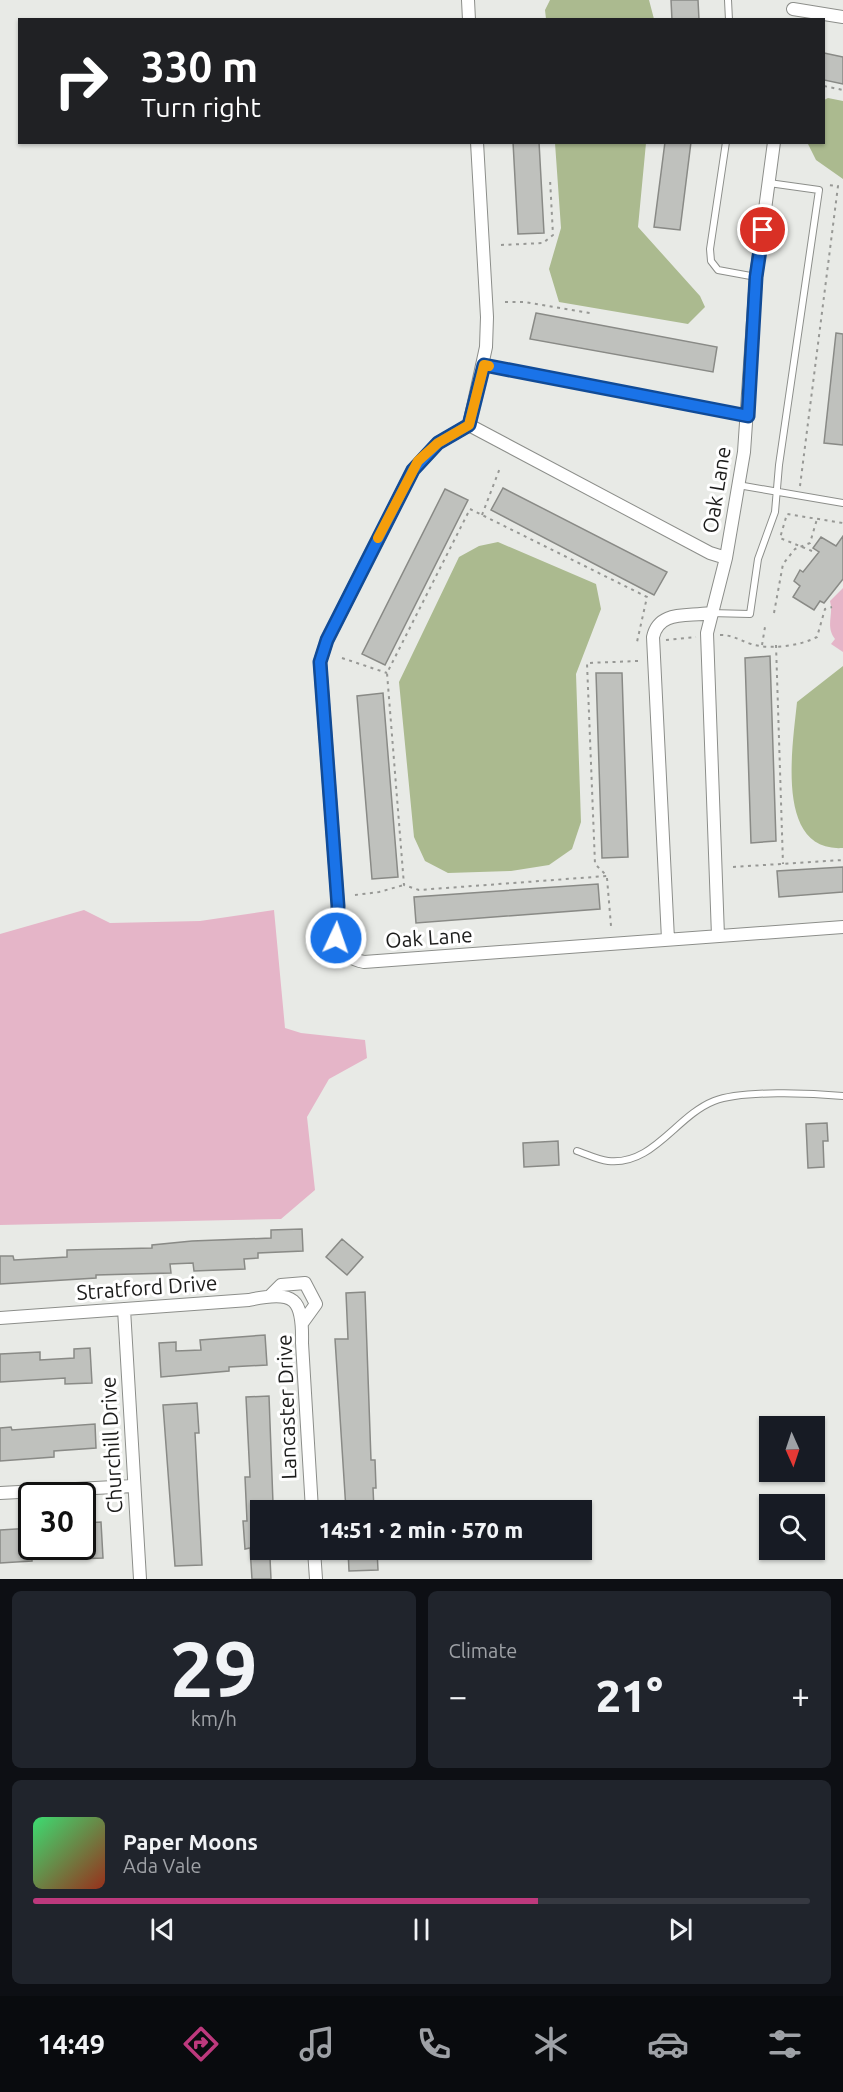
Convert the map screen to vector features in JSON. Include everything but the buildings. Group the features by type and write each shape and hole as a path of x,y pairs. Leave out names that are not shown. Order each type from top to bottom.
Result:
{"street":[{"path":"468,0 470,18"},
{"path":"793,10 843,17"},
{"path":"469,425 484,365 487,317 477,144"},
{"name":"Oak Lane","path":"718,936 706,633 726,558 748,416 756,277 774,144"},
{"name":"Oak Lane","path":"726,558 700,547 469,425 438,443 413,470 322,652 320,662 322,696 338,906 336,938 345,954 364,962 843,927"},
{"path":"668,939 653,637 658,623 665,618 710,613"},
{"name":"Stratford Drive","path":"0,1318 249,1300 271,1295 281,1285 305,1283 316,1304 303,1322"},
{"name":"Lancaster Drive","path":"271,1295 287,1298 295,1304 303,1322 302,1343 311,1500"},
{"name":"Churchill Drive","path":"124,1309 140,1579"},
{"path":"0,1493 133,1486"},
{"path":"315,1560 316,1579"}],"lane":[{"path":"728,0 729,18"},
{"path":"726,144 710,249 711,261 718,270 756,277"},
{"path":"710,613 750,614 758,559 775,512 819,190 769,183"},
{"path":"484,365 748,416"},
{"path":"738,485 843,503"},
{"path":"577,1151 608,1161 634,1158 655,1146 695,1111 715,1100 741,1096 843,1096"}],"path":[{"path":"825,86 843,90"},
{"path":"501,245 543,243 553,235 550,179"},
{"path":"800,486 838,186 819,184"},
{"path":"505,302 525,302 590,313"},
{"path":"482,515 501,468"},
{"path":"795,515 797,505"},
{"path":"404,885 387,673 470,509 646,597 637,642"},
{"path":"812,550 780,538 788,514 843,523"},
{"path":"774,613 783,564 795,549 804,548 810,543 817,519"},
{"path":"714,635 735,635 762,646 809,641 817,636 825,609 832,607"},
{"path":"762,646 765,627"},
{"path":"664,641 699,636"},
{"path":"776,645 783,864"},
{"path":"342,658 387,673"},
{"path":"611,926 607,876 595,864 587,663 638,661"},
{"path":"733,867 843,860"},
{"path":"355,894 379,892 404,885 419,890 607,876"}],"shaded area":[{"path":"550,0 649,0 654,18 546,18 545,10"},
{"path":"825,100 843,101 843,179 816,160 808,144 825,144"},
{"path":"555,144 646,144 638,227 700,296 705,307 688,324 559,302 549,269 561,228"},
{"path":"498,542 596,584 601,609 576,674 581,822 572,849 549,865 511,871 448,873 425,861 414,837 399,682 459,557 479,546"},
{"path":"843,588 843,652 831,644 835,639 830,625 830,601"},
{"path":"843,666 843,848 821,845 806,833 797,815 792,768 797,702"},
{"path":"84,910 110,923 200,921 274,910 285,1028 301,1033 365,1040 367,1058 329,1079 307,1117 315,1190 281,1219 0,1225 0,934"}],"slow traffic":[{"path":"378,538 418,461 438,443 469,425 484,365 489,366"}],"route":[{"path":"336,938 338,906 320,662 327,640 418,461 438,443 469,425 484,365 748,416 756,277 763,230"}]}
